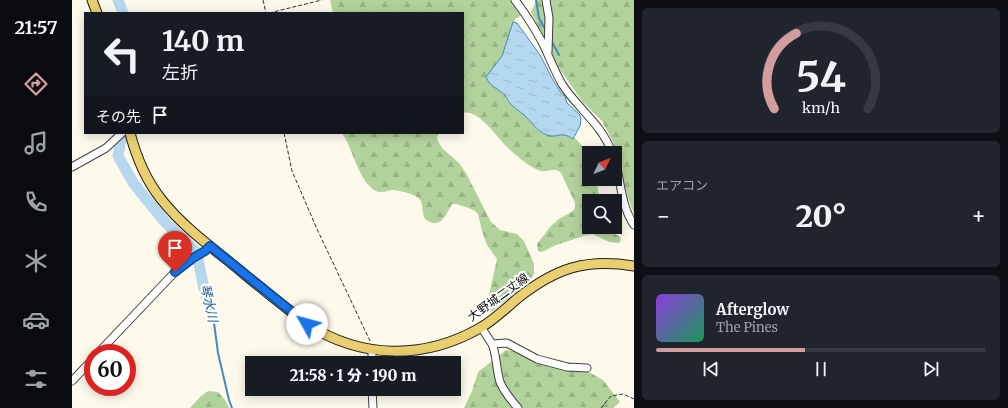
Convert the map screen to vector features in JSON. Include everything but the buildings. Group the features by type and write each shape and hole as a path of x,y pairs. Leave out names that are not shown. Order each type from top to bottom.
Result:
{"main road":[{"path":"92,0 97,12"},
{"name":"大野城二丈線","path":"131,136 143,169 161,199 174,214 210,246 294,315 319,332 349,344 372,350 402,352 421,350 442,345 481,327 529,289 570,267 610,262 634,266"}],"street":[{"path":"515,0 532,24 562,84 573,99 594,122 609,146"},
{"path":"546,0 549,18 548,56"},
{"path":"72,167 106,148 121,134"},
{"path":"621,186 628,215 634,225"},
{"path":"107,344 175,272 210,246"},
{"path":"481,327 492,344 495,352 500,380 506,393 518,408"},
{"path":"492,344 507,343 537,359 566,367 587,368"},
{"path":"372,350 372,356"},
{"path":"72,381 84,368"},
{"path":"372,396 372,408"}],"path":[{"path":"262,0 266,12"},
{"path":"273,12 322,0"},
{"path":"284,134 292,171 317,229 369,340 372,350"},
{"path":"601,408 611,396 623,394 634,398"}],"green space":[{"path":"330,0 521,0 523,11 515,19 513,29 555,135 572,135 577,141 582,147 582,186 597,186 599,194 582,194 582,234 593,234 556,245 541,252 538,251 537,244 550,227 559,219 573,211 575,208 575,203 559,171 541,171 532,167 508,148 487,125 475,115 464,113 464,12 333,12"},
{"path":"537,0 634,0 634,214 622,176 622,146 614,146 602,121 582,101 559,68 531,12"},
{"path":"343,134 438,134 437,137 438,141 442,148 459,163 466,173 491,222 500,230 517,234 524,241 534,264 534,274 531,279 494,310 489,313 487,312 486,308 497,259 487,245 478,214 469,208 452,204 445,216 439,222 435,223 425,219 421,201 416,196 392,190 381,192 376,191 368,185"},
{"path":"593,234 615,234 620,237 621,240 619,243 609,242"},
{"path":"506,350 561,360 578,366 603,380 620,402 613,408 464,408 472,391 478,372"},
{"path":"208,391 218,392 225,400 229,408 190,408"}],"water":[{"path":"513,22 517,23 540,55 553,80 561,93 565,96 567,103 580,115 580,126 573,139 565,135 551,136 540,131 511,104 504,94 492,85 486,77 502,56"}],"waterway":[{"name":"琴水川","path":"118,0 123,12"},
{"path":"536,0 539,18 546,31"},
{"path":"551,40 559,55"},
{"name":"琴水川","path":"127,134 121,139 118,156 134,184 164,221 194,250 198,259 204,289 213,315"},
{"name":"琴水川","path":"213,315 218,353 232,408"}],"route":[{"path":"175,272 210,246 307,324"}]}
